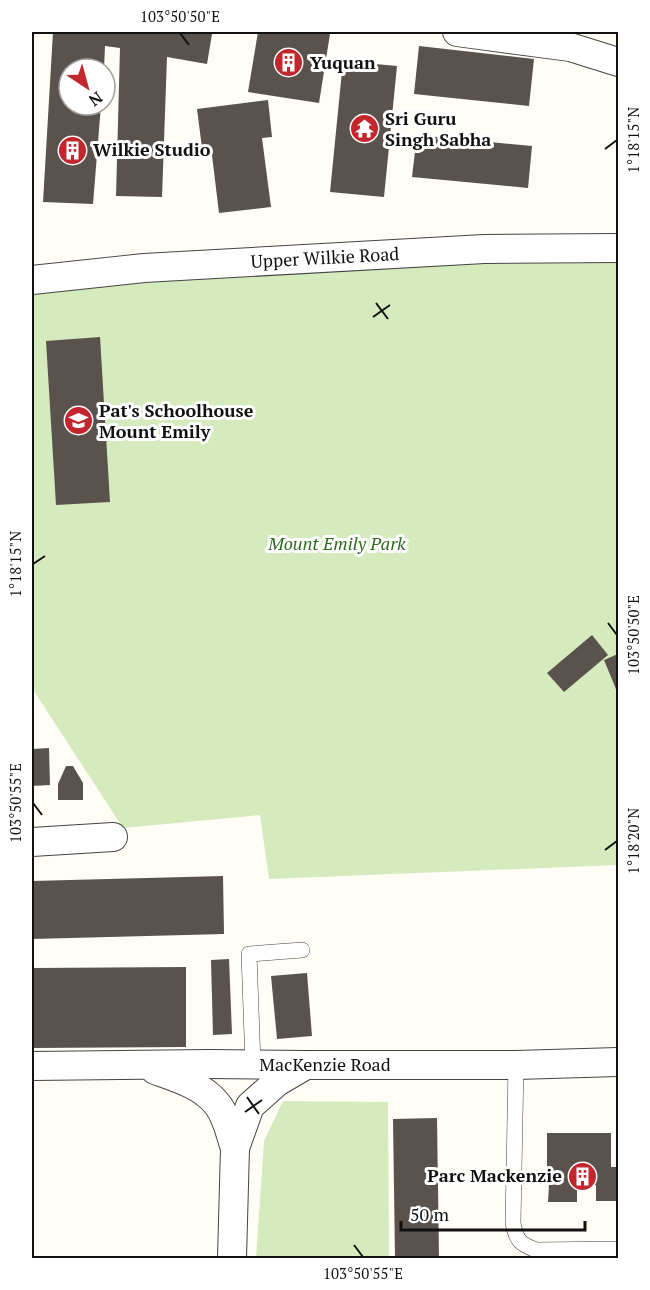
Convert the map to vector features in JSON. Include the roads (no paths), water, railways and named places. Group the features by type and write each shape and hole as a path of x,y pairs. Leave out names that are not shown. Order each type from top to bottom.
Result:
{"street":[{"path":"456,32 570,47 618,62"},
{"name":"Upper Wilkie Road","path":"32,280 144,268 461,251 618,248"},
{"path":"32,842 112,837"},
{"name":"MacKenzie Road","path":"32,1066 516,1065 618,1062"},
{"path":"148,1065 198,1087 217,1104 226,1119 235,1149"},
{"path":"232,1258 235,1149 250,1106 277,1082 306,1065"}],"lane":[{"path":"253,1065 249,954 302,950"},
{"path":"516,1065 513,1223 515,1235 523,1245 536,1250 618,1250"}],"place":[{"name":"Yuquan","path":"289,63"},
{"name":"Sri Guru Singh Sabha","path":"364,129"},
{"name":"Wilkie Studio","path":"72,150"},
{"name":"Pat's Schoolhouse Mount Emily","path":"78,421"},
{"name":"Parc Mackenzie","path":"583,1176"}],"park label":[{"name":"Mount Emily Park","path":"337,544"}]}
